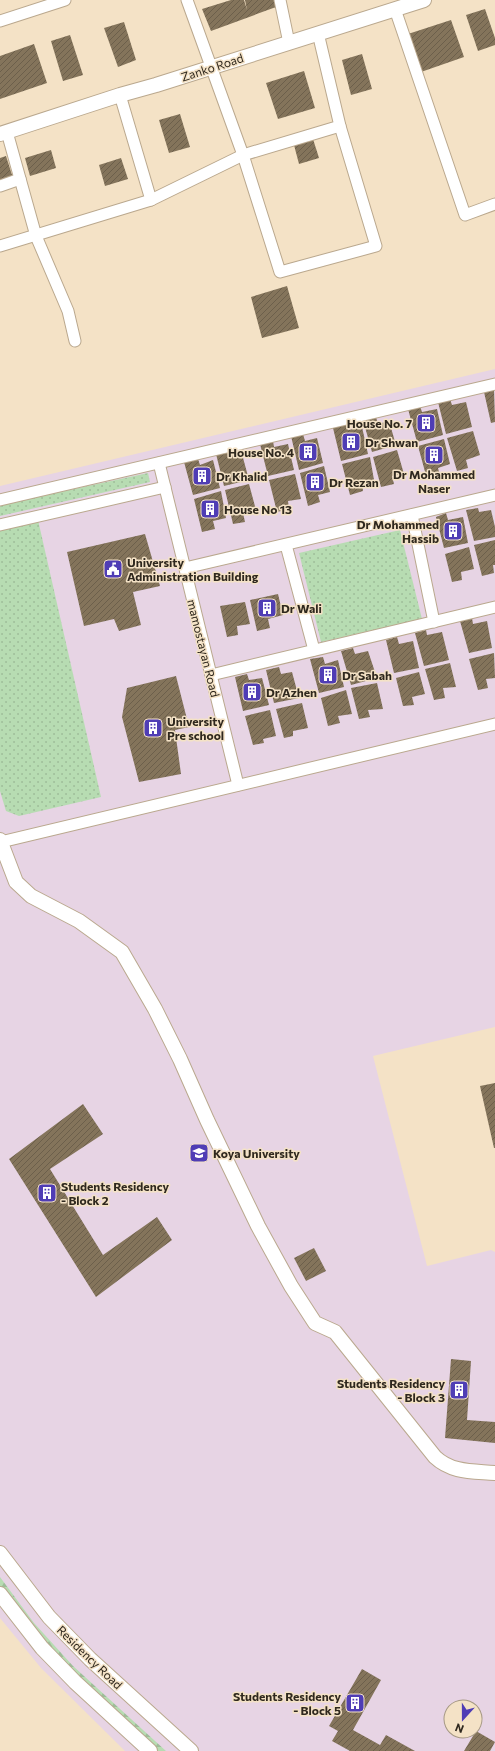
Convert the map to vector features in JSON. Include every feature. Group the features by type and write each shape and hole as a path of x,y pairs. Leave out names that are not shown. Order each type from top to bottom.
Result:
{"street":[{"path":"0,20 44,3 65,0"},
{"path":"187,0 243,155 280,272 376,246 340,126 318,33"},
{"path":"280,0 289,42"},
{"name":"Zanko Road","path":"4,133 120,95 424,0"},
{"path":"395,9 465,215 495,204"},
{"path":"120,95 151,200"},
{"path":"0,246 151,200 243,155 340,126"},
{"path":"4,133 20,179 36,236 68,311 75,341"},
{"path":"0,186 20,179"},
{"path":"0,500 495,384"},
{"name":"mamostayan Road","path":"159,463 238,786"},
{"path":"0,525 165,487"},
{"path":"185,568 495,495"},
{"path":"412,515 434,622"},
{"path":"286,544 314,650"},
{"path":"211,675 495,607"},
{"path":"495,724 238,786 0,841 16,882 32,896 79,921 122,952 155,1008 258,1226 291,1286 315,1323 335,1332 435,1457 443,1464 452,1468 495,1473"},
{"name":"Residency Road","path":"0,1553 49,1618 90,1659 191,1751"},
{"path":"0,1594 42,1648 75,1682 150,1751"}],"shaded area":[{"name":"Koya University","path":"495,369 495,1027 373,1056 427,1266 491,1250 495,1252 495,1751 125,1751 41,1668 0,1618 0,486"}],"green space":[{"path":"148,473 150,482 0,516 0,505"},
{"path":"38,520 101,797 19,816 6,811 0,791 0,529"},
{"path":"400,530 422,619 321,642 299,553"},
{"path":"0,1577 34,1623 73,1666 166,1751 148,1751 0,1595"}],"building":[{"path":"231,0 244,0 247,10 245,0 274,0 276,7 211,31 202,9"},
{"path":"485,9 495,38 495,45 478,51 466,15"},
{"path":"451,20 464,57 421,72 408,34"},
{"path":"124,22 136,60 118,67 104,28"},
{"path":"70,35 83,75 63,81 51,41"},
{"path":"34,44 47,83 0,99 0,56"},
{"path":"362,54 372,89 351,95 342,60"},
{"path":"304,71 315,108 278,119 266,83"},
{"path":"180,114 190,147 169,153 159,120"},
{"path":"313,139 319,158 299,164 294,145"},
{"path":"51,150 56,168 30,176 25,158"},
{"path":"6,156 13,178 0,182 0,158"},
{"path":"121,158 128,179 105,186 99,165"},
{"path":"287,286 299,328 262,338 251,297"},
{"path":"494,389 495,422 491,423 484,392"},
{"path":"450,399 452,405 466,402 472,427 446,434 438,402"},
{"name":"House No. 7","path":"420,406 422,412 437,409 443,435 417,442 408,409"},
{"path":"376,417 378,424 389,421 396,445 372,452 363,420"},
{"name":"Dr Shwan","path":"347,424 348,430 362,427 368,454 341,461 333,428"},
{"path":"473,431 480,455 466,460 468,468 457,471 447,438"},
{"name":"House No. 4","path":"303,434 305,441 317,438 323,463 299,470 291,436"},
{"name":"Dr Mohammed Naser","path":"444,439 450,464 438,468 440,476 427,479 418,446"},
{"path":"273,441 274,447 288,444 294,470 268,476 260,444"},
{"path":"397,450 404,474 392,476 394,484 381,487 373,457"},
{"path":"228,451 230,456 242,454 249,480 224,486 216,454"},
{"path":"370,457 374,480 362,484 363,491 350,495 342,464"},
{"name":"Dr Khalid","path":"198,459 200,465 213,460 220,488 193,495 184,462"},
{"name":"Dr Rezan","path":"324,466 330,492 318,495 320,502 308,506 300,473"},
{"path":"295,474 301,499 288,501 289,509 277,512 269,480"},
{"path":"249,484 256,510 243,513 245,522 233,524 225,490"},
{"name":"House No 13","path":"221,491 226,518 213,521 215,529 202,532 194,499"},
{"path":"478,508 479,512 491,510 495,527 495,537 474,541 466,510"},
{"name":"Dr Mohammed Hassib","path":"446,513 448,520 463,517 468,543 444,548 436,517"},
{"name":"University Administration Building","path":"145,534 160,586 133,592 141,625 119,631 114,619 84,626 67,552"},
{"path":"495,540 495,565 493,565 494,573 482,576 474,545"},
{"path":"469,547 474,569 461,572 462,580 452,582 445,554"},
{"name":"Dr Wali","path":"278,594 283,615 268,619 270,628 257,631 250,600"},
{"path":"245,602 250,624 237,626 238,635 227,637 220,606"},
{"path":"472,618 473,624 487,621 492,648 469,653 460,621"},
{"path":"426,630 427,635 442,632 449,660 424,666 415,633"},
{"path":"397,637 399,644 413,641 419,668 394,673 386,640"},
{"path":"353,648 355,654 368,651 377,678 351,685 341,651"},
{"path":"494,653 495,678 486,679 488,688 478,690 469,659"},
{"name":"Dr Sabah","path":"323,657 325,664 338,660 344,687 319,693 310,659"},
{"path":"450,663 456,687 443,688 445,698 434,700 425,669"},
{"path":"279,667 281,674 292,672 299,698 274,703 266,670"},
{"path":"419,672 425,694 412,697 414,705 403,706 396,678"},
{"name":"Dr Azhen","path":"247,674 249,680 262,678 269,705 243,711 235,677"},
{"name":"University Pre school","path":"176,676 189,727 175,730 181,774 139,782 122,717 127,688"},
{"path":"377,683 383,709 368,710 370,717 359,719 351,688"},
{"path":"346,690 352,714 338,716 340,723 328,726 321,698"},
{"path":"302,703 308,728 293,731 293,736 284,738 276,709"},
{"path":"270,710 276,736 263,739 264,743 253,745 245,716"},
{"path":"495,1083 495,1148 494,1148 480,1086"},
{"name":"Students Residency - Block 2","path":"83,1104 103,1134 50,1169 103,1255 157,1217 172,1240 96,1297 9,1159"},
{"path":"314,1248 326,1271 306,1281 294,1258"},
{"name":"Students Residency - Block 3","path":"451,1359 471,1361 467,1420 495,1422 495,1443 445,1438"},
{"name":"Students Residency - Block 5","path":"362,1669 381,1680 353,1730 380,1745 386,1735 415,1751 350,1751 332,1741 338,1731 329,1726"},
{"path":"483,1735 495,1742 490,1751 464,1751 471,1739 483,1739"}],"place":[{"name":"House No. 7","path":"426,423"},
{"name":"Dr Shwan","path":"351,442"},
{"name":"House No. 4","path":"308,452"},
{"name":"Dr Mohammed Naser","path":"434,455"},
{"name":"Dr Khalid","path":"202,476"},
{"name":"Dr Rezan","path":"315,482"},
{"name":"House No 13","path":"210,509"},
{"name":"Dr Mohammed Hassib","path":"453,531"},
{"name":"University Administration Building","path":"113,569"},
{"name":"Dr Wali","path":"267,608"},
{"name":"Dr Sabah","path":"328,675"},
{"name":"Dr Azhen","path":"252,692"},
{"name":"University Pre school","path":"153,728"},
{"name":"Koya University","path":"199,1153"},
{"name":"Students Residency - Block 2","path":"47,1193"},
{"name":"Students Residency - Block 3","path":"459,1390"},
{"name":"Students Residency - Block 5","path":"355,1703"}]}
